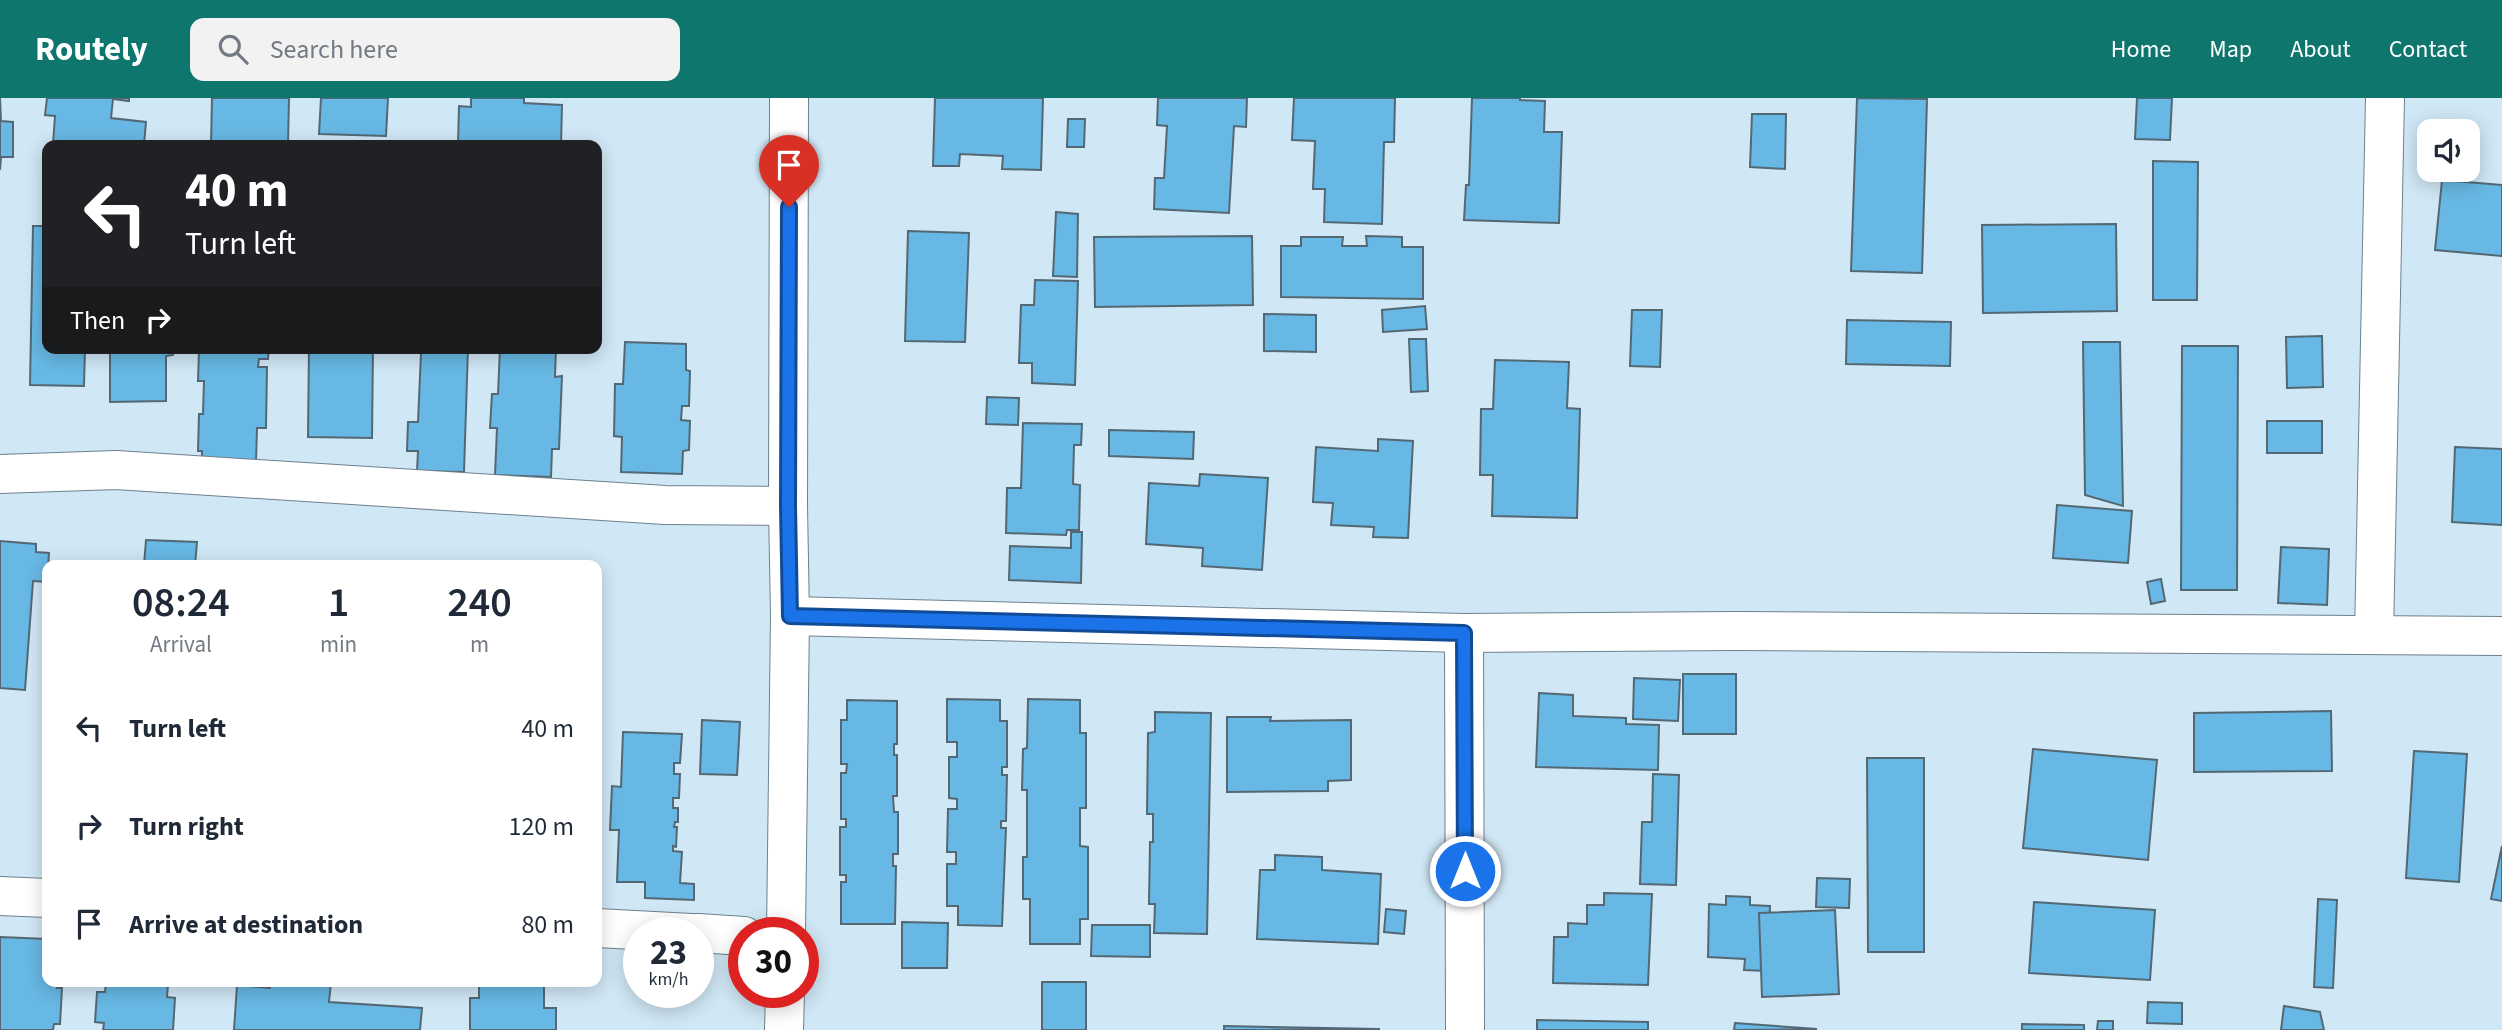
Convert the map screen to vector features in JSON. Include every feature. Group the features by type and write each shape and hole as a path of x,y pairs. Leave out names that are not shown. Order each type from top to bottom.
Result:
{"street":[{"path":"786,917 790,616 789,98"},
{"path":"2374,635 2385,98"},
{"path":"0,474 117,470 665,505 788,506"},
{"path":"790,616 1464,633 1750,631 2502,636"},
{"path":"1464,633 1465,1030"},
{"path":"0,895 42,898"},
{"path":"602,928 623,929"},
{"path":"784,1030 785,1008"}],"building":[{"path":"0,98 1,121 13,122 13,157 1,157 0,170"},
{"path":"47,98 129,98 129,101 113,99 111,118 146,122 144,140 53,140 55,116 45,115"},
{"path":"212,98 289,98 288,140 211,140"},
{"path":"321,98 388,98 386,136 319,134"},
{"path":"471,98 524,98 524,103 562,105 561,140 458,140 459,106 471,107"},
{"path":"935,98 1043,98 1041,170 1002,169 1003,156 960,154 959,166 933,166"},
{"path":"1158,98 1247,98 1246,127 1234,126 1229,213 1154,209 1155,178 1164,178 1167,126 1157,125"},
{"path":"1294,98 1395,98 1394,142 1384,142 1382,224 1324,222 1325,189 1313,189 1315,141 1292,140"},
{"path":"1472,98 1545,101 1544,132 1562,132 1559,223 1464,220 1466,185 1469,185"},
{"path":"1857,98 1927,99 1922,273 1851,271"},
{"path":"2137,98 2172,98 2170,140 2135,139"},
{"path":"1752,114 1786,114 1785,169 1750,167"},
{"path":"1068,119 1085,119 1084,147 1067,147"},
{"path":"2153,161 2198,162 2197,300 2153,300"},
{"path":"2442,182 2502,185 2502,256 2435,250"},
{"path":"1056,212 1078,214 1077,277 1053,276"},
{"path":"2116,224 2117,311 1983,313 1982,225"},
{"path":"33,226 42,226 42,354 85,354 84,386 30,385"},
{"path":"908,231 969,233 965,342 905,341"},
{"path":"1252,236 1253,305 1095,307 1094,237"},
{"path":"1366,236 1402,237 1402,247 1423,247 1423,299 1281,297 1281,246 1301,246 1301,237 1343,237 1342,246 1367,246"},
{"path":"1035,280 1078,281 1075,385 1032,383 1032,363 1019,363 1021,305 1034,305"},
{"path":"1425,306 1427,329 1383,332 1382,310"},
{"path":"1632,310 1662,310 1660,367 1630,366"},
{"path":"1264,314 1316,315 1316,352 1264,351"},
{"path":"1847,320 1951,322 1950,366 1846,364"},
{"path":"2322,336 2323,387 2287,388 2286,337"},
{"path":"1409,339 1426,339 1428,391 1411,392"},
{"path":"625,342 686,344 686,370 690,371 689,406 682,406 681,420 690,421 689,450 683,451 682,474 621,472 622,437 614,436 615,384 623,384"},
{"path":"2083,342 2120,342 2123,506 2085,495"},
{"path":"2182,346 2238,346 2237,590 2181,590"},
{"path":"110,354 173,354 166,356 166,401 110,402"},
{"path":"199,354 268,354 268,359 259,359 258,367 267,367 266,428 257,428 256,462 202,460 202,451 198,451 199,414 203,414 204,381 198,381"},
{"path":"309,354 373,354 372,438 308,437"},
{"path":"421,354 468,354 464,472 417,471 418,451 407,451 408,422 418,422"},
{"path":"500,354 556,354 555,377 562,376 559,449 552,449 551,477 495,475 497,428 490,428 492,394 498,394"},
{"path":"1495,360 1569,362 1567,408 1580,409 1577,518 1492,516 1493,475 1480,475 1481,409 1493,409"},
{"path":"987,397 1019,398 1018,425 986,424"},
{"path":"2267,421 2322,421 2322,453 2267,453"},
{"path":"1023,423 1082,424 1081,445 1074,445 1073,484 1080,485 1079,530 1067,530 1066,535 1006,533 1007,488 1021,488"},
{"path":"1109,430 1194,432 1193,459 1109,456"},
{"path":"1378,439 1413,441 1408,538 1373,537 1374,527 1331,525 1333,503 1313,502 1316,447 1378,451"},
{"path":"2455,447 2502,449 2502,525 2452,522"},
{"path":"1200,474 1268,478 1262,570 1202,566 1203,548 1146,544 1149,483 1199,486"},
{"path":"2057,505 2132,511 2128,563 2053,558"},
{"path":"1071,532 1082,532 1081,583 1009,580 1010,546 1071,548"},
{"path":"146,540 197,542 195,560 144,560"},
{"path":"0,541 36,544 36,552 49,553 49,560 42,560 42,582 33,581 25,690 0,688"},
{"path":"2281,547 2329,549 2327,605 2278,603"},
{"path":"2161,579 2165,601 2151,604 2147,582"},
{"path":"1683,674 1736,674 1736,734 1683,734"},
{"path":"1634,678 1680,680 1678,721 1633,719"},
{"path":"1539,693 1573,695 1573,716 1626,718 1626,724 1659,725 1658,770 1536,767"},
{"path":"947,699 1000,700 1000,721 1007,721 1007,767 1002,767 1002,775 1007,775 1006,821 1001,821 1001,828 1006,828 1002,926 958,925 958,906 947,906 947,864 956,864 956,852 947,852 948,809 957,809 957,799 949,798 949,757 957,757 957,742 947,742"},
{"path":"1028,699 1080,700 1080,733 1086,733 1086,808 1080,808 1080,846 1088,847 1088,919 1080,919 1080,944 1030,944 1030,899 1023,899 1023,857 1027,857 1027,790 1022,790 1023,749 1027,748"},
{"path":"847,700 897,701 897,744 894,744 894,755 897,755 897,796 893,796 894,812 898,812 898,854 893,854 893,866 896,866 895,924 841,924 841,882 846,882 846,875 840,875 840,827 846,827 846,819 841,819 841,773 846,773 847,764 841,764 841,720 847,720"},
{"path":"2331,711 2332,771 2194,772 2194,713"},
{"path":"1155,712 1211,713 1207,934 1154,933 1155,904 1149,904 1153,814 1147,814 1148,733 1155,732"},
{"path":"1227,717 1271,717 1270,721 1351,720 1351,780 1328,781 1328,791 1227,792"},
{"path":"702,720 740,722 737,775 700,774"},
{"path":"623,732 682,734 680,763 674,763 674,774 680,774 679,798 673,798 673,808 678,808 678,822 675,822 674,827 677,827 676,847 673,846 673,851 682,852 680,883 694,884 694,900 645,898 645,882 617,882 619,830 610,830 612,786 621,787"},
{"path":"2033,749 2157,760 2148,860 2023,848"},
{"path":"2414,751 2467,754 2459,882 2406,878"},
{"path":"1867,758 1924,758 1924,952 1868,952"},
{"path":"1653,774 1679,775 1676,885 1640,884 1642,822 1652,822"},
{"path":"2502,846 2502,901 2491,899"},
{"path":"1275,855 1322,857 1322,870 1381,874 1378,944 1257,939 1260,870 1275,870"},
{"path":"1817,878 1850,879 1849,908 1816,907"},
{"path":"1604,893 1652,894 1648,985 1553,983 1554,937 1568,937 1568,923 1587,924 1587,905 1604,905"},
{"path":"1726,896 1750,897 1750,905 1770,906 1768,971 1744,970 1745,959 1708,957 1709,904 1726,905"},
{"path":"2318,899 2337,900 2333,988 2314,987"},
{"path":"2034,902 2155,910 2150,980 2029,973"},
{"path":"1386,909 1406,911 1404,934 1384,932"},
{"path":"1835,910 1839,994 1762,997 1759,913"},
{"path":"902,922 948,923 947,968 902,968"},
{"path":"1092,925 1150,925 1150,957 1091,956"},
{"path":"0,937 42,939 42,987 62,988 60,1024 54,1024 53,1030 0,1030"},
{"path":"1042,982 1086,982 1086,1030 1042,1030"},
{"path":"106,987 168,987 167,997 175,998 173,1030 103,1030 104,1023 95,1022 97,992 105,992"},
{"path":"237,987 330,987 329,1002 422,1008 420,1030 234,1030"},
{"path":"479,987 544,987 544,1008 556,1008 556,1030 470,1030 470,998 479,998"},
{"path":"2148,1002 2182,1003 2182,1024 2147,1023"},
{"path":"2284,1006 2320,1012 2324,1030 2281,1030"},
{"path":"1537,1020 1648,1022 1648,1030 1537,1030"},
{"path":"2098,1021 2113,1021 2113,1030 2097,1030"},
{"path":"1735,1023 1817,1029 1734,1030"},
{"path":"2022,1024 2084,1025 2084,1030 2022,1030"},
{"path":"1224,1026 1380,1029 1224,1030"}],"route":[{"path":"789,207 790,616 1464,633 1465,871"}]}
